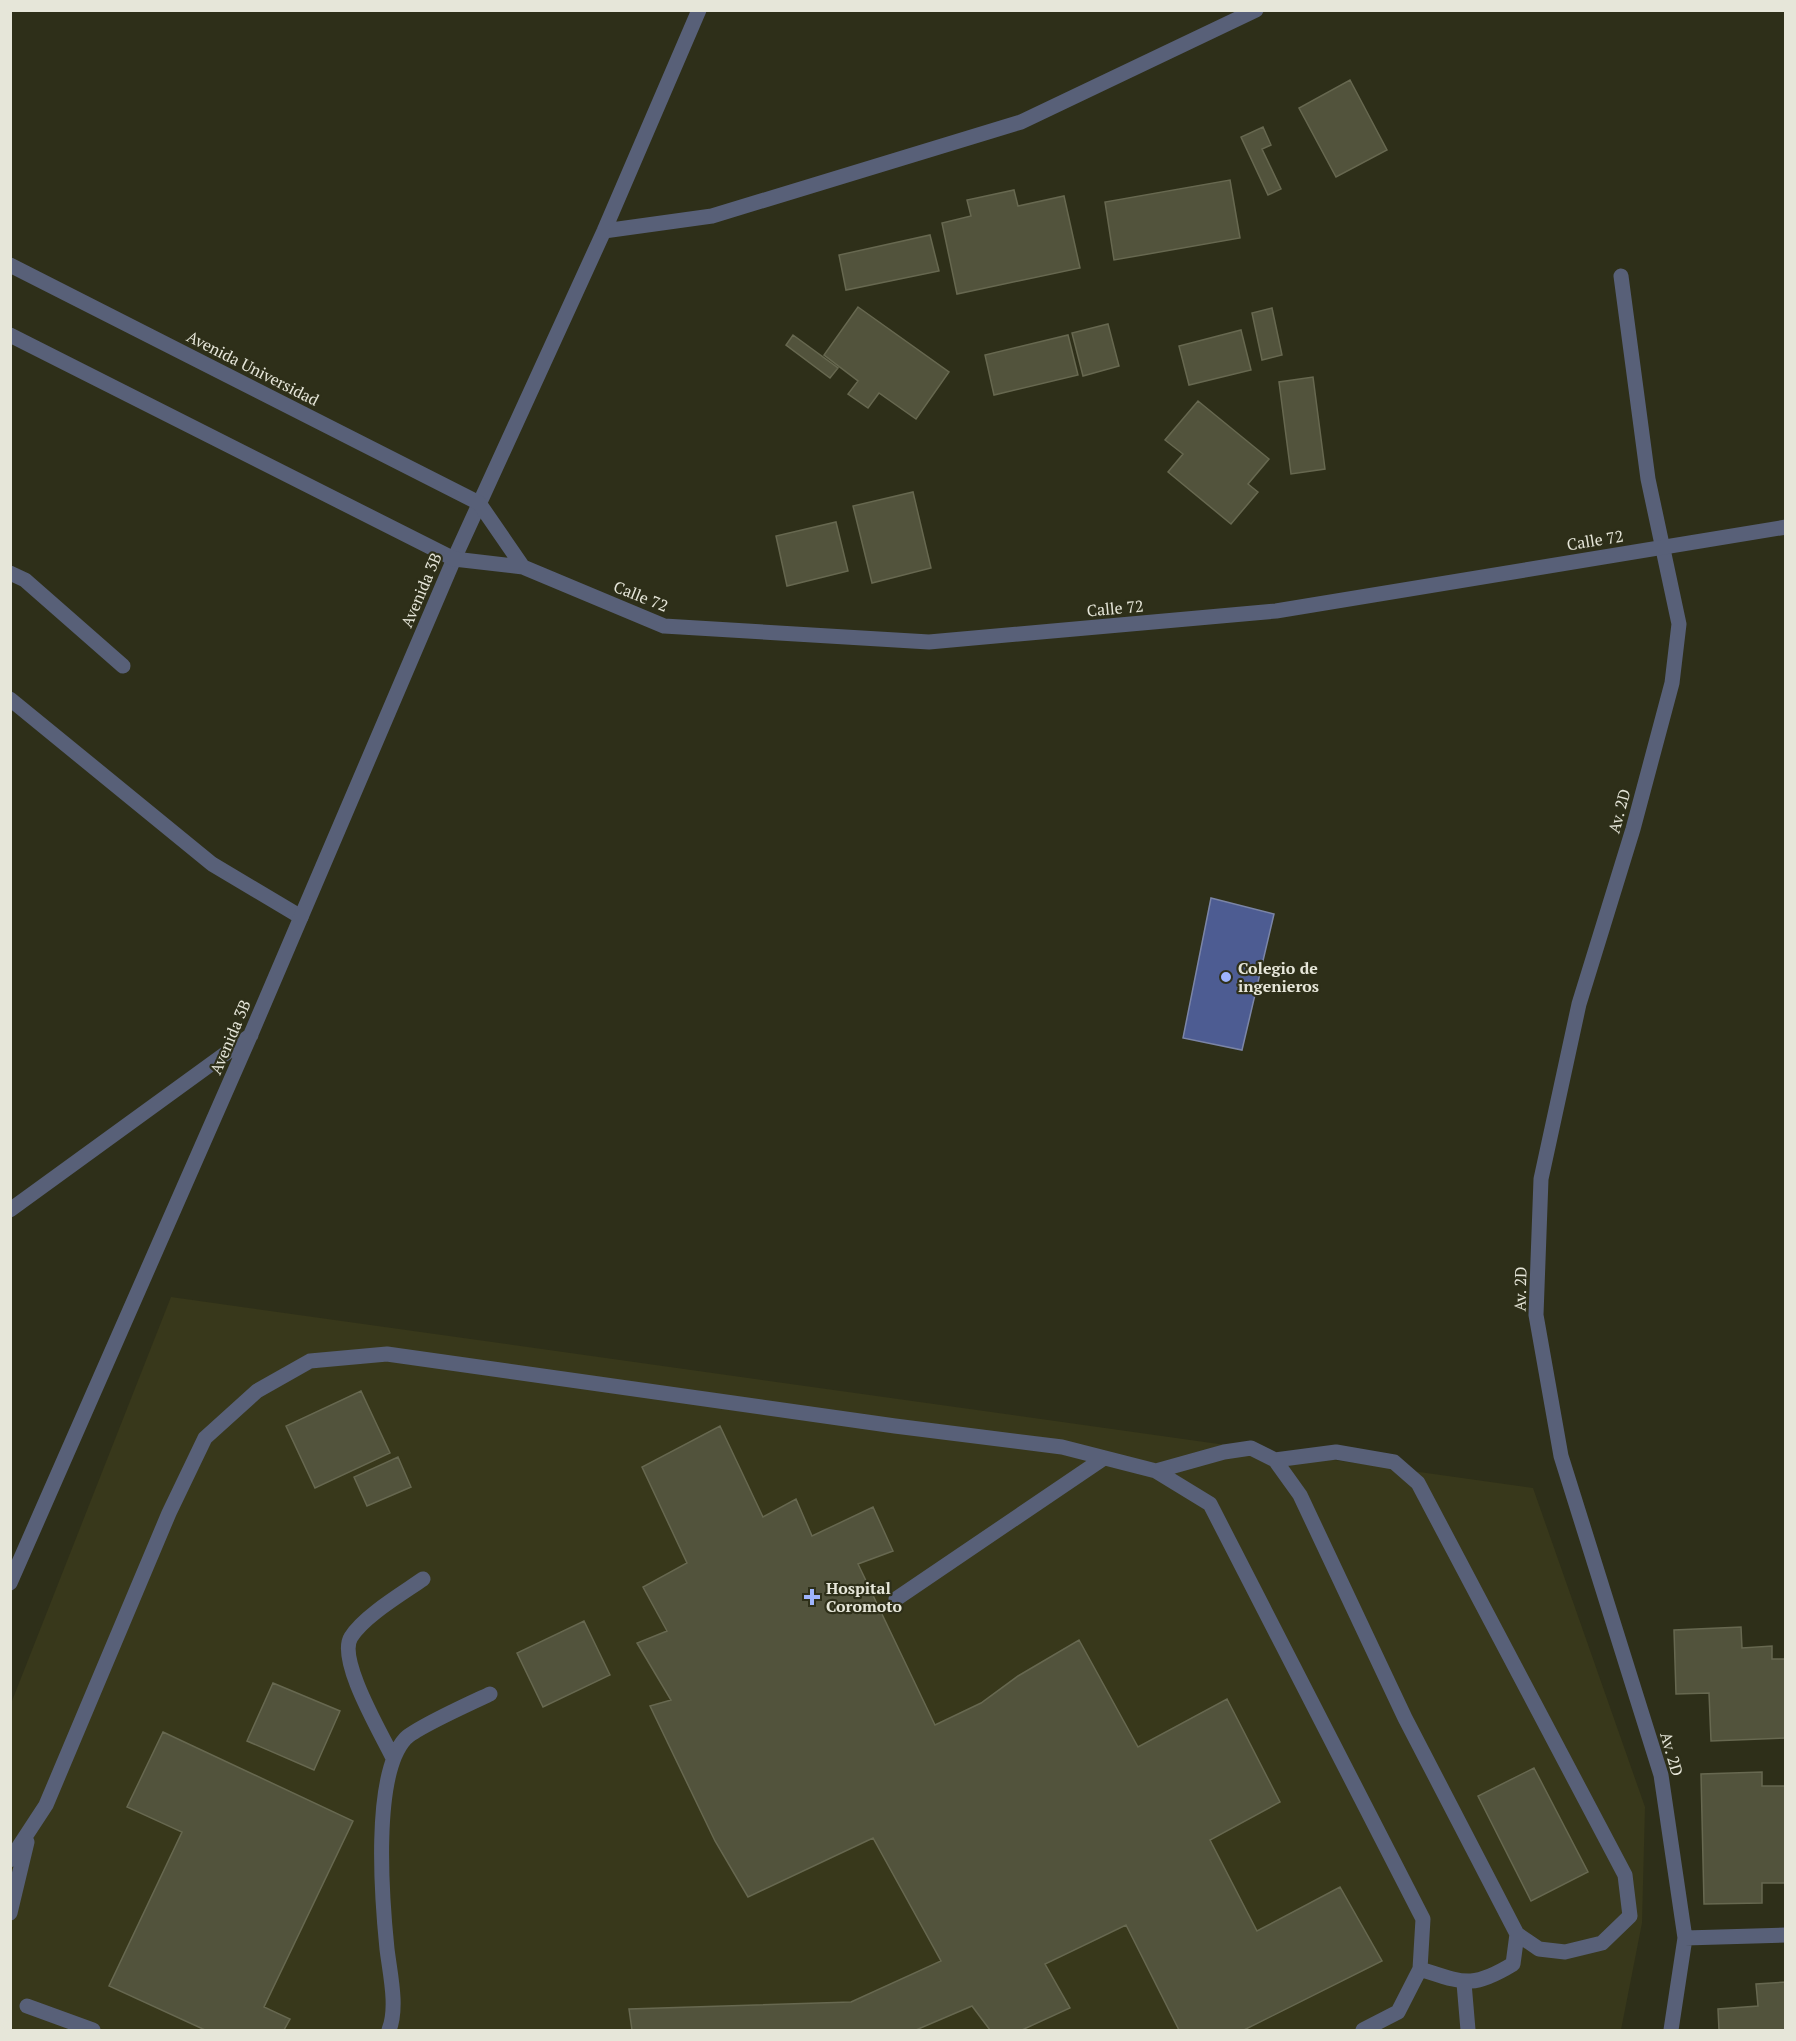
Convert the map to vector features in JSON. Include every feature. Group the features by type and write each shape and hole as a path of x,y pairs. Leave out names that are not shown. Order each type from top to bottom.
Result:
{"street":[{"name":"Avenida 3B","path":"10,1583 252,1034 454,559 604,231 699,10"},
{"path":"604,231 712,216 1022,122 1256,10"},
{"name":"Avenida Universidad","path":"10,265 479,504"},
{"name":"Av. 2D","path":"1621,276 1648,479 1679,624 1672,683 1633,829 1579,1004 1541,1179 1536,1315 1561,1456 1661,1775 1685,1938 1671,2031"},
{"path":"10,334 454,559"},
{"path":"479,504 523,567"},
{"name":"Calle 72","path":"454,559 523,567 664,626 929,642 1276,611 1785,527"},
{"path":"10,573 25,580 123,666"},
{"path":"10,699 212,864 302,917"},
{"path":"10,1210 252,1034"},
{"path":"10,1860 46,1805 169,1513 205,1438 257,1391 310,1361 387,1354 895,1426 1062,1447 1156,1471 1210,1504 1423,1919 1420,1969 1398,2013 1363,2031"},
{"path":"1156,1471 1224,1452 1251,1448 1275,1460 1300,1495 1405,1718 1517,1934 1539,1948 1565,1952 1602,1943 1630,1916 1625,1875 1418,1483 1394,1462 1336,1452 1275,1460"},
{"path":"896,1599 1104,1458"},
{"path":"392,1756 357,1683 348,1653 350,1637 380,1608 423,1579"},
{"path":"389,2031 393,2022 392,1988 381,1896 380,1857 392,1756 407,1736 490,1694"},
{"path":"10,1913 29,1831"},
{"path":"1420,1969 1464,1983 1489,1979 1513,1964 1517,1934"},
{"path":"1685,1938 1785,1935"},
{"path":"1464,1983 1468,2031"},
{"path":"27,2007 93,2031"}],"shaded area":[{"name":"Hospital Coromoto","path":"171,1297 1533,1488 1645,1807 1642,1923 1621,2030 11,2030 10,1706"}],"water":[{"path":"1211,898 1274,914 1242,1050 1183,1038"}],"building":[{"path":"1350,80 1387,150 1336,177 1299,108"},
{"path":"1263,127 1271,145 1262,149 1281,189 1268,195 1241,137"},
{"path":"1230,180 1240,238 1114,260 1105,202"},
{"path":"1014,190 1018,206 1064,196 1080,268 957,294 942,223 971,216 967,200"},
{"path":"930,235 939,271 846,290 839,255"},
{"path":"858,307 949,372 916,419 879,393 868,408 848,394 858,381 824,355"},
{"path":"1272,308 1282,355 1262,360 1252,313"},
{"path":"1108,324 1119,366 1083,376 1072,333"},
{"path":"1241,330 1251,370 1189,385 1179,346"},
{"path":"793,335 838,368 830,378 786,345"},
{"path":"1068,335 1078,375 994,395 985,355"},
{"path":"1313,377 1325,469 1291,474 1279,382"},
{"path":"1198,401 1269,459 1248,484 1258,492 1231,524 1168,472 1183,454 1165,440"},
{"path":"913,492 931,568 872,583 853,506"},
{"path":"836,522 848,571 787,586 776,536"},
{"path":"361,1391 390,1453 315,1488 286,1426"},
{"name":"Hospital Coromoto","path":"720,1426 763,1517 796,1499 812,1536 873,1507 893,1551 858,1564 935,1725 981,1703 1018,1676 1079,1640 1138,1747 1227,1699 1280,1802 1210,1840 1257,1931 1340,1887 1382,1961 1244,2030 1179,2030 1126,1925 1045,1964 1070,2008 1022,2030 990,2030 972,2006 916,2030 632,2030 629,2009 851,2002 941,1961 873,1838 748,1897 715,1841 650,1706 671,1700 637,1643 667,1631 643,1587 687,1563 642,1467"},
{"path":"398,1457 411,1487 367,1506 354,1477"},
{"path":"584,1621 610,1675 543,1707 517,1653"},
{"path":"1741,1627 1742,1648 1772,1646 1772,1659 1786,1659 1786,1738 1711,1741 1709,1693 1676,1694 1674,1630"},
{"path":"273,1683 340,1711 314,1770 247,1741"},
{"path":"163,1732 353,1821 264,2007 290,2019 284,2030 205,2030 109,1986 182,1832 127,1807"},
{"path":"1534,1768 1588,1872 1531,1901 1478,1796"},
{"path":"1762,1772 1762,1786 1786,1786 1786,1883 1762,1883 1762,1903 1704,1904 1701,1774"},
{"path":"1786,1982 1786,2030 1719,2030 1718,2009 1758,2006 1756,1984"}],"place":[{"name":"Colegio de ingenieros","path":"1226,977"},
{"name":"Hospital Coromoto","path":"812,1597"}]}
